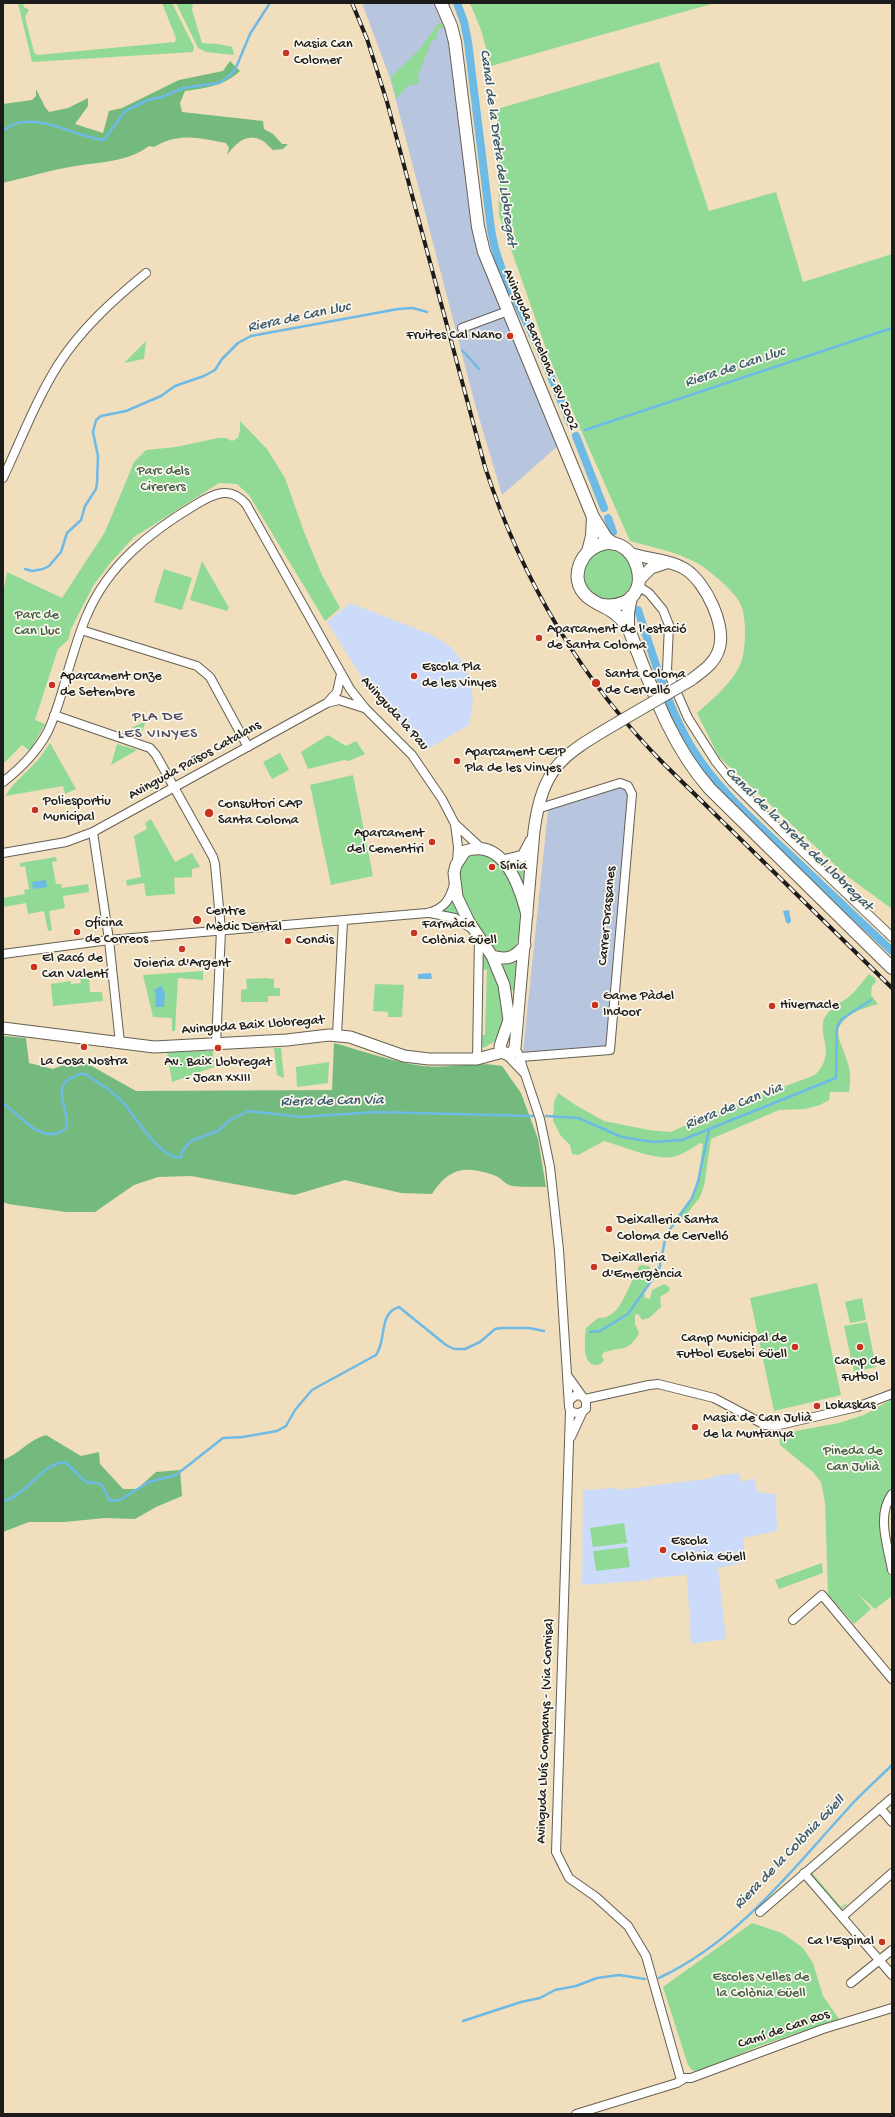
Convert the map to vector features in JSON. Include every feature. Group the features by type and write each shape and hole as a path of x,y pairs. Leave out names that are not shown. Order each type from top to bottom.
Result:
{"main road":[{"name":"Avinguda Barcelona - BV 2002","path":"441,3 450,22 455,42 481,243 490,270 593,518 606,538 614,544"},
{"path":"593,518 592,536 588,552 579,565 578,581 586,596 615,613 628,627 676,743 700,777 892,968"},
{"path":"588,552 601,545 614,544 622,547 632,554 639,567 639,583 631,596 628,613 628,627"},
{"path":"602,605 619,604 631,596"}],"street":[{"path":"3,478 46,385 67,352 90,323 146,273"},
{"path":"462,328 508,311"},
{"name":"Avinguda la Pau","path":"81,630 96,596 111,574 132,550 179,515 220,492 231,493 241,498 246,504 350,690 365,708 412,755 442,798 455,824 480,848 491,852 503,861"},
{"path":"526,1077 512,1051 525,945 537,809 548,778 558,763 582,744 691,680 707,668 716,657 721,640 720,624 710,602 696,579 685,569 667,562 632,554"},
{"path":"667,562 651,568 639,583 664,610 668,625 667,670 688,718 716,762 732,782 892,937"},
{"path":"3,782 27,762 47,732 54,715 81,630 198,666 210,676 248,747"},
{"name":"Avinguda Països Catalans","path":"327,703 337,692 341,674"},
{"name":"Avinguda Països Catalans","path":"3,853 66,842 93,832 327,703 339,700 365,708"},
{"path":"54,715 149,747 156,755 213,857 220,930 216,1045"},
{"name":"Carrer Drassanes","path":"537,809 620,783 628,786 632,794 610,1050"},
{"path":"3,954 110,940 343,921 427,913 438,910 446,903 451,895 454,882 458,847 455,824"},
{"path":"93,832 110,940 120,1043"},
{"path":"527,915 517,882 503,861 523,856 534,833"},
{"path":"456,865 465,851 480,848"},
{"path":"454,882 461,908 492,956 504,985 509,1008 508,1027 504,1040 510,1039 512,1051 526,1077 540,1119 550,1167 559,1250 566,1374 570,1411 576,1414 582,1413 587,1407 583,1398 566,1374"},
{"path":"427,913 455,918 466,924 479,935"},
{"path":"338,1035 343,921"},
{"path":"477,1059 479,935"},
{"path":"492,956 503,959 510,958 516,955 525,945"},
{"name":"Avinguda Baix Llobregat","path":"3,1027 154,1047 216,1045 338,1035 404,1056 429,1059 477,1059 512,1051 610,1050"},
{"path":"569,1401 576,1395 583,1398 658,1384 714,1398 765,1425 775,1426 857,1407 892,1394"},
{"name":"Avinguda Lluís Companys - (Via Cornisa)","path":"570,1411 556,1852 569,1878 596,1897 628,1926 646,1956 683,2078"},
{"name":"Avinguda Lluís Companys - (Via Cornisa)","path":"569,1441 582,1413"},
{"path":"892,1494 886,1505 884,1515 884,1530 892,1570"},
{"path":"793,1620 822,1595 892,1679"},
{"path":"760,1912 892,1798"},
{"path":"880,1808 892,1822"},
{"path":"804,1873 892,1975"},
{"path":"842,1916 892,1873"},
{"path":"851,1983 892,1950"},
{"name":"Camí de Can Ros","path":"576,2114 677,2083 683,2078 691,2078 824,2028 892,2008"}],"shaded area":[{"path":"362,3 436,3 447,30 476,246 558,446 502,495 475,404 390,78"},
{"name":"Escola Pla de les Vinyes","path":"350,603 430,634 451,647 461,660 471,680 473,702 469,725 426,750 374,697 327,622"},
{"path":"623,782 629,791 606,1046 523,1052 548,810"},
{"name":"Escola Colònia Güell","path":"739,1473 741,1482 754,1478 758,1492 776,1494 777,1531 743,1538 746,1562 718,1568 726,1639 691,1644 687,1575 652,1578 652,1580 582,1585 583,1490 617,1488 617,1490 714,1478 714,1476"}],"green space":[{"path":"18,3 23,3 24,7 29,10 25,17 34,52 37,55 175,42 176,38 162,3 172,3 194,47 193,52 32,62"},
{"path":"176,3 193,3 192,10 202,43 232,47 234,55 206,52 198,48"},
{"path":"470,3 715,3 491,66 481,30"},
{"path":"442,23 444,29 438,28 436,40 432,40 418,76 419,84 409,85 396,99 391,77 420,49 438,24"},
{"path":"230,61 240,71 228,80 214,86 185,91 180,103 182,112 263,121 264,129 273,134 282,144 288,144 283,149 273,150 263,141 251,137 238,143 227,155 229,148 226,143 198,138 172,139 154,147 149,146 123,158 75,166 3,183 3,104 32,100 36,96 36,89 49,112 68,108 88,98 88,106 75,124 103,133 109,111 122,108 179,80 223,71"},
{"path":"659,62 709,211 776,192 803,282 892,254 892,909 847,876 719,757 697,713 727,685 740,665 744,652 745,635 744,618 741,605 728,588 697,563 673,553 630,541 550,360 499,215 497,109"},
{"path":"146,341 144,359 124,363"},
{"name":"Parc dels Cirerers","path":"240,421 267,449 285,478 304,532 322,575 340,608 325,621 249,495 237,484 219,483 134,537 111,562 93,586 71,629 68,640 58,649 35,720 45,724 30,751 22,745 3,764 3,595 7,572 62,598 105,532 134,462 146,450 176,447 218,438 226,438 232,441 238,438"},
{"path":"603,550 613,550 626,557 633,570 633,580 626,593 613,600 603,600 594,596 587,589 583,580 583,570 587,561 594,554"},
{"path":"202,561 229,608 227,611 190,600"},
{"path":"164,569 192,578 182,610 154,602"},
{"path":"146,721 142,732 131,728"},
{"path":"328,735 346,746 356,741 365,754 349,761 344,760 308,769 301,752"},
{"path":"50,743 76,789 65,794 63,786 5,796 14,784 38,760"},
{"path":"117,744 137,750 111,765"},
{"path":"280,753 289,770 272,779 263,762"},
{"path":"353,775 373,876 331,885 310,785"},
{"path":"151,819 175,862 192,853 200,867 192,869 192,877 174,878 175,894 146,896 144,883 127,886 126,880 141,877 134,836 147,829 145,823"},
{"path":"480,853 493,859 501,865 514,887 520,911 521,924 515,946 509,954 495,950 471,916 463,901 459,875 460,868 466,858 470,855"},
{"path":"56,857 57,861 52,862 56,884 61,884 62,888 88,884 89,892 63,896 65,908 49,911 52,930 48,931 44,911 28,914 26,903 3,907 3,898 25,894 24,890 29,889 25,866 20,867 20,863"},
{"path":"527,860 524,885 513,865"},
{"path":"453,900 459,916 441,912"},
{"path":"483,949 498,980 506,1014 498,1039 484,1048 481,1046 479,1035 485,1035 487,970 480,969"},
{"path":"518,962 515,990 511,991 501,965"},
{"path":"203,971 203,980 178,978 175,1031 172,1031 172,1018 153,1017 143,975"},
{"path":"869,974 875,978 876,982 872,986 871,995 878,1004 854,1012 845,1019 837,1031 849,1067 849,1092 830,1092 829,1100 820,1105 805,1109 779,1110 711,1139 704,1186 700,1197 683,1219 678,1215 691,1198 697,1185 703,1144 700,1143 679,1155 665,1157 647,1155 604,1141 578,1155 572,1154 570,1145 561,1136 553,1121 554,1102 558,1093 577,1106 604,1121 649,1130 671,1132 703,1117 815,1075 822,1067 825,1059 826,1051 823,1024 825,1017 834,1007 848,998"},
{"path":"89,977 90,992 102,992 103,1001 53,1006 51,984 71,981 71,984 81,983 80,979"},
{"path":"246,979 274,979 274,988 280,988 280,996 268,996 268,1002 241,1002 241,990 247,989"},
{"path":"375,984 404,985 402,1017 388,1017 388,1012 373,1011"},
{"path":"3,1036 26,1038 29,1063 53,1069 79,1059 136,1091 332,1090 334,1043 389,1059 423,1066 443,1067 482,1064 502,1066 521,1093 538,1139 546,1187 513,1186 507,1184 496,1176 476,1170 459,1171 452,1174 438,1185 432,1194 401,1193 345,1180 294,1195 191,1176 158,1177 134,1185 95,1212 66,1212 8,1204 3,1202"},
{"path":"274,1048 281,1048 284,1078 277,1075"},
{"path":"213,1051 214,1067 172,1082 167,1052"},
{"path":"329,1062 328,1083 297,1087 296,1067"},
{"path":"640,1265 649,1266 651,1270 650,1278 645,1290 645,1298 650,1299 652,1290 664,1284 670,1289 660,1297 661,1307 649,1318 642,1320 638,1314 635,1315 635,1324 639,1333 632,1344 624,1348 603,1353 602,1356 604,1360 602,1363 597,1365 591,1364 586,1356 585,1350 586,1328 598,1318 606,1317 613,1313 619,1306"},
{"name":"Camp Municipal de Futbol Eusebi Güell","path":"817,1283 841,1395 774,1411 750,1298"},
{"path":"862,1298 866,1320 850,1323 845,1302"},
{"name":"Camp de Futbol","path":"867,1322 876,1367 854,1372 844,1326"},
{"name":"Pineda de Can Julià","path":"892,1399 892,1488 881,1507 881,1526 892,1583 892,1596 875,1609 858,1594 871,1609 854,1624 828,1595 825,1502 821,1482 813,1472 780,1445 779,1434 839,1423 864,1415"},
{"path":"46,1435 81,1456 99,1452 100,1464 123,1489 137,1489 156,1472 180,1470 182,1496 156,1507 135,1519 105,1518 64,1522 29,1522 3,1532 3,1460 40,1437"},
{"path":"624,1523 627,1543 593,1547 590,1528"},
{"path":"627,1547 630,1567 596,1571 593,1551"},
{"path":"822,1563 823,1573 779,1589 775,1580"},
{"path":"813,1872 813,1874 841,1907 846,1904 847,1905 840,1910 810,1874"},
{"name":"Escoles Velles de la Colònia Güell","path":"752,1923 782,1933 803,1948 813,1963 823,1996 839,2019 759,2046 698,2072 692,2070 688,2065 663,1987"}],"water":[{"path":"46,880 47,887 33,889 32,882"},
{"path":"789,910 791,921 789,924 786,922 783,911"},
{"path":"431,973 432,979 418,979 418,974"},
{"path":"161,986 165,993 164,1007 155,1007 156,996 154,990"}],"waterway":[{"path":"3,130 23,122 44,123 84,136 104,140 125,111 148,100 162,97 183,88 219,83 228,77 235,70 250,34 270,3"},
{"name":"Canal de la Dreta del Llobregat","path":"457,3 464,22 468,42 491,229 498,259 509,287 541,353 572,427"},
{"name":"Riera de Can Lluc","path":"25,569 32,571 49,566 61,552 67,533 81,520 85,506 96,489 98,456 93,432 96,420 101,416 126,411 161,396 175,386 204,376 215,370 222,359 238,343 251,336 398,309 413,308 427,312"},
{"name":"Riera de Can Lluc","path":"585,430 892,328"},
{"path":"462,350 479,369"},
{"name":"Canal de la Dreta del Llobregat","path":"576,436 604,508"},
{"name":"Canal de la Dreta del Llobregat","path":"608,518 613,532"},
{"name":"Canal de la Dreta del Llobregat","path":"638,610 655,663 675,715 683,732 702,763 724,791 749,817 892,951"},
{"name":"Riera de Can Via","path":"546,1116 578,1118 622,1137 653,1142 682,1140 836,1078 837,1027 842,1019 871,1000"},
{"name":"Riera de Can Via","path":"3,1104 35,1129 49,1134 58,1133 64,1130 67,1125 67,1118 62,1098 63,1086 66,1081 73,1077 80,1074 85,1074 100,1083 122,1101 156,1144 172,1156 180,1158 185,1147 191,1141 218,1131 230,1120 248,1111 301,1117 376,1112 533,1116"},
{"path":"590,1332 600,1331 628,1314 659,1270 666,1235 692,1198 698,1182 709,1130"},
{"path":"3,1501 12,1498 19,1493 48,1468 65,1462 87,1483 93,1482 100,1484 110,1501 120,1500 149,1482 176,1475 223,1438 243,1437 277,1431 286,1426 295,1410 312,1390 376,1355 381,1342 385,1321 392,1310 399,1307 446,1345 454,1349 465,1349 480,1342 495,1329 529,1328 544,1331"},
{"name":"Riera de la Colònia Güell","path":"659,1978 688,1962 715,1944 740,1923 787,1876 858,1798 892,1765"},
{"name":"Riera de la Colònia Güell","path":"463,2021 521,2002 540,1998 555,1990 576,1986 597,1978 619,1975 645,1979"}],"railway":[{"path":"352,3 367,39 387,102 485,467 500,509 536,589 557,626 581,663 635,732 665,765 892,988"}],"place":[{"name":"Masia Can Colomer","path":"286,53"},
{"name":"Fruites Cal Nano","path":"510,336"},
{"name":"Aparcament de l'estació de Santa Coloma","path":"539,638"},
{"name":"Escola Pla de les Vinyes","path":"414,676"},
{"name":"Santa Coloma de Cervelló","path":"596,683"},
{"name":"Aparcament Onze de Setembre","path":"52,685"},
{"name":"Aparcament CEIP Pla de les Vinyes","path":"457,761"},
{"name":"Poliesportiu Municipal","path":"35,810"},
{"name":"Consultori CAP Santa Coloma","path":"209,813"},
{"name":"Aparcament del Cementiri","path":"432,842"},
{"name":"Sínia","path":"492,867"},
{"name":"Centre Mèdic Dental","path":"197,920"},
{"name":"Oficina de Correos","path":"77,932"},
{"name":"Farmàcia Colònia Güell","path":"414,933"},
{"name":"Condis","path":"288,941"},
{"name":"Joieria d'Argent","path":"182,949"},
{"name":"El Racó de Can Valentí","path":"34,967"},
{"name":"Game Pàdel Indoor","path":"595,1005"},
{"name":"Hivernacle","path":"772,1006"},
{"name":"La Cosa Nostra","path":"84,1047"},
{"name":"Av. Baix Llobregat - Joan XXIII","path":"218,1048"},
{"name":"Deixalleria Santa Coloma de Cervelló","path":"609,1229"},
{"name":"Deixalleria d'Emergència","path":"594,1267"},
{"name":"Camp Municipal de Futbol Eusebi Güell","path":"795,1347"},
{"name":"Camp de Futbol","path":"860,1347"},
{"name":"Lokaskas","path":"817,1406"},
{"name":"Masia de Can Julià de la Muntanya","path":"695,1427"},
{"name":"Escola Colònia Güell","path":"663,1550"},
{"name":"Ca l'Espinal","path":"882,1942"}],"district":[{"name":"PLA DE LES VINYES","path":"158,726"}],"park label":[{"name":"Parc de Can Lluc","path":"37,624"}]}
